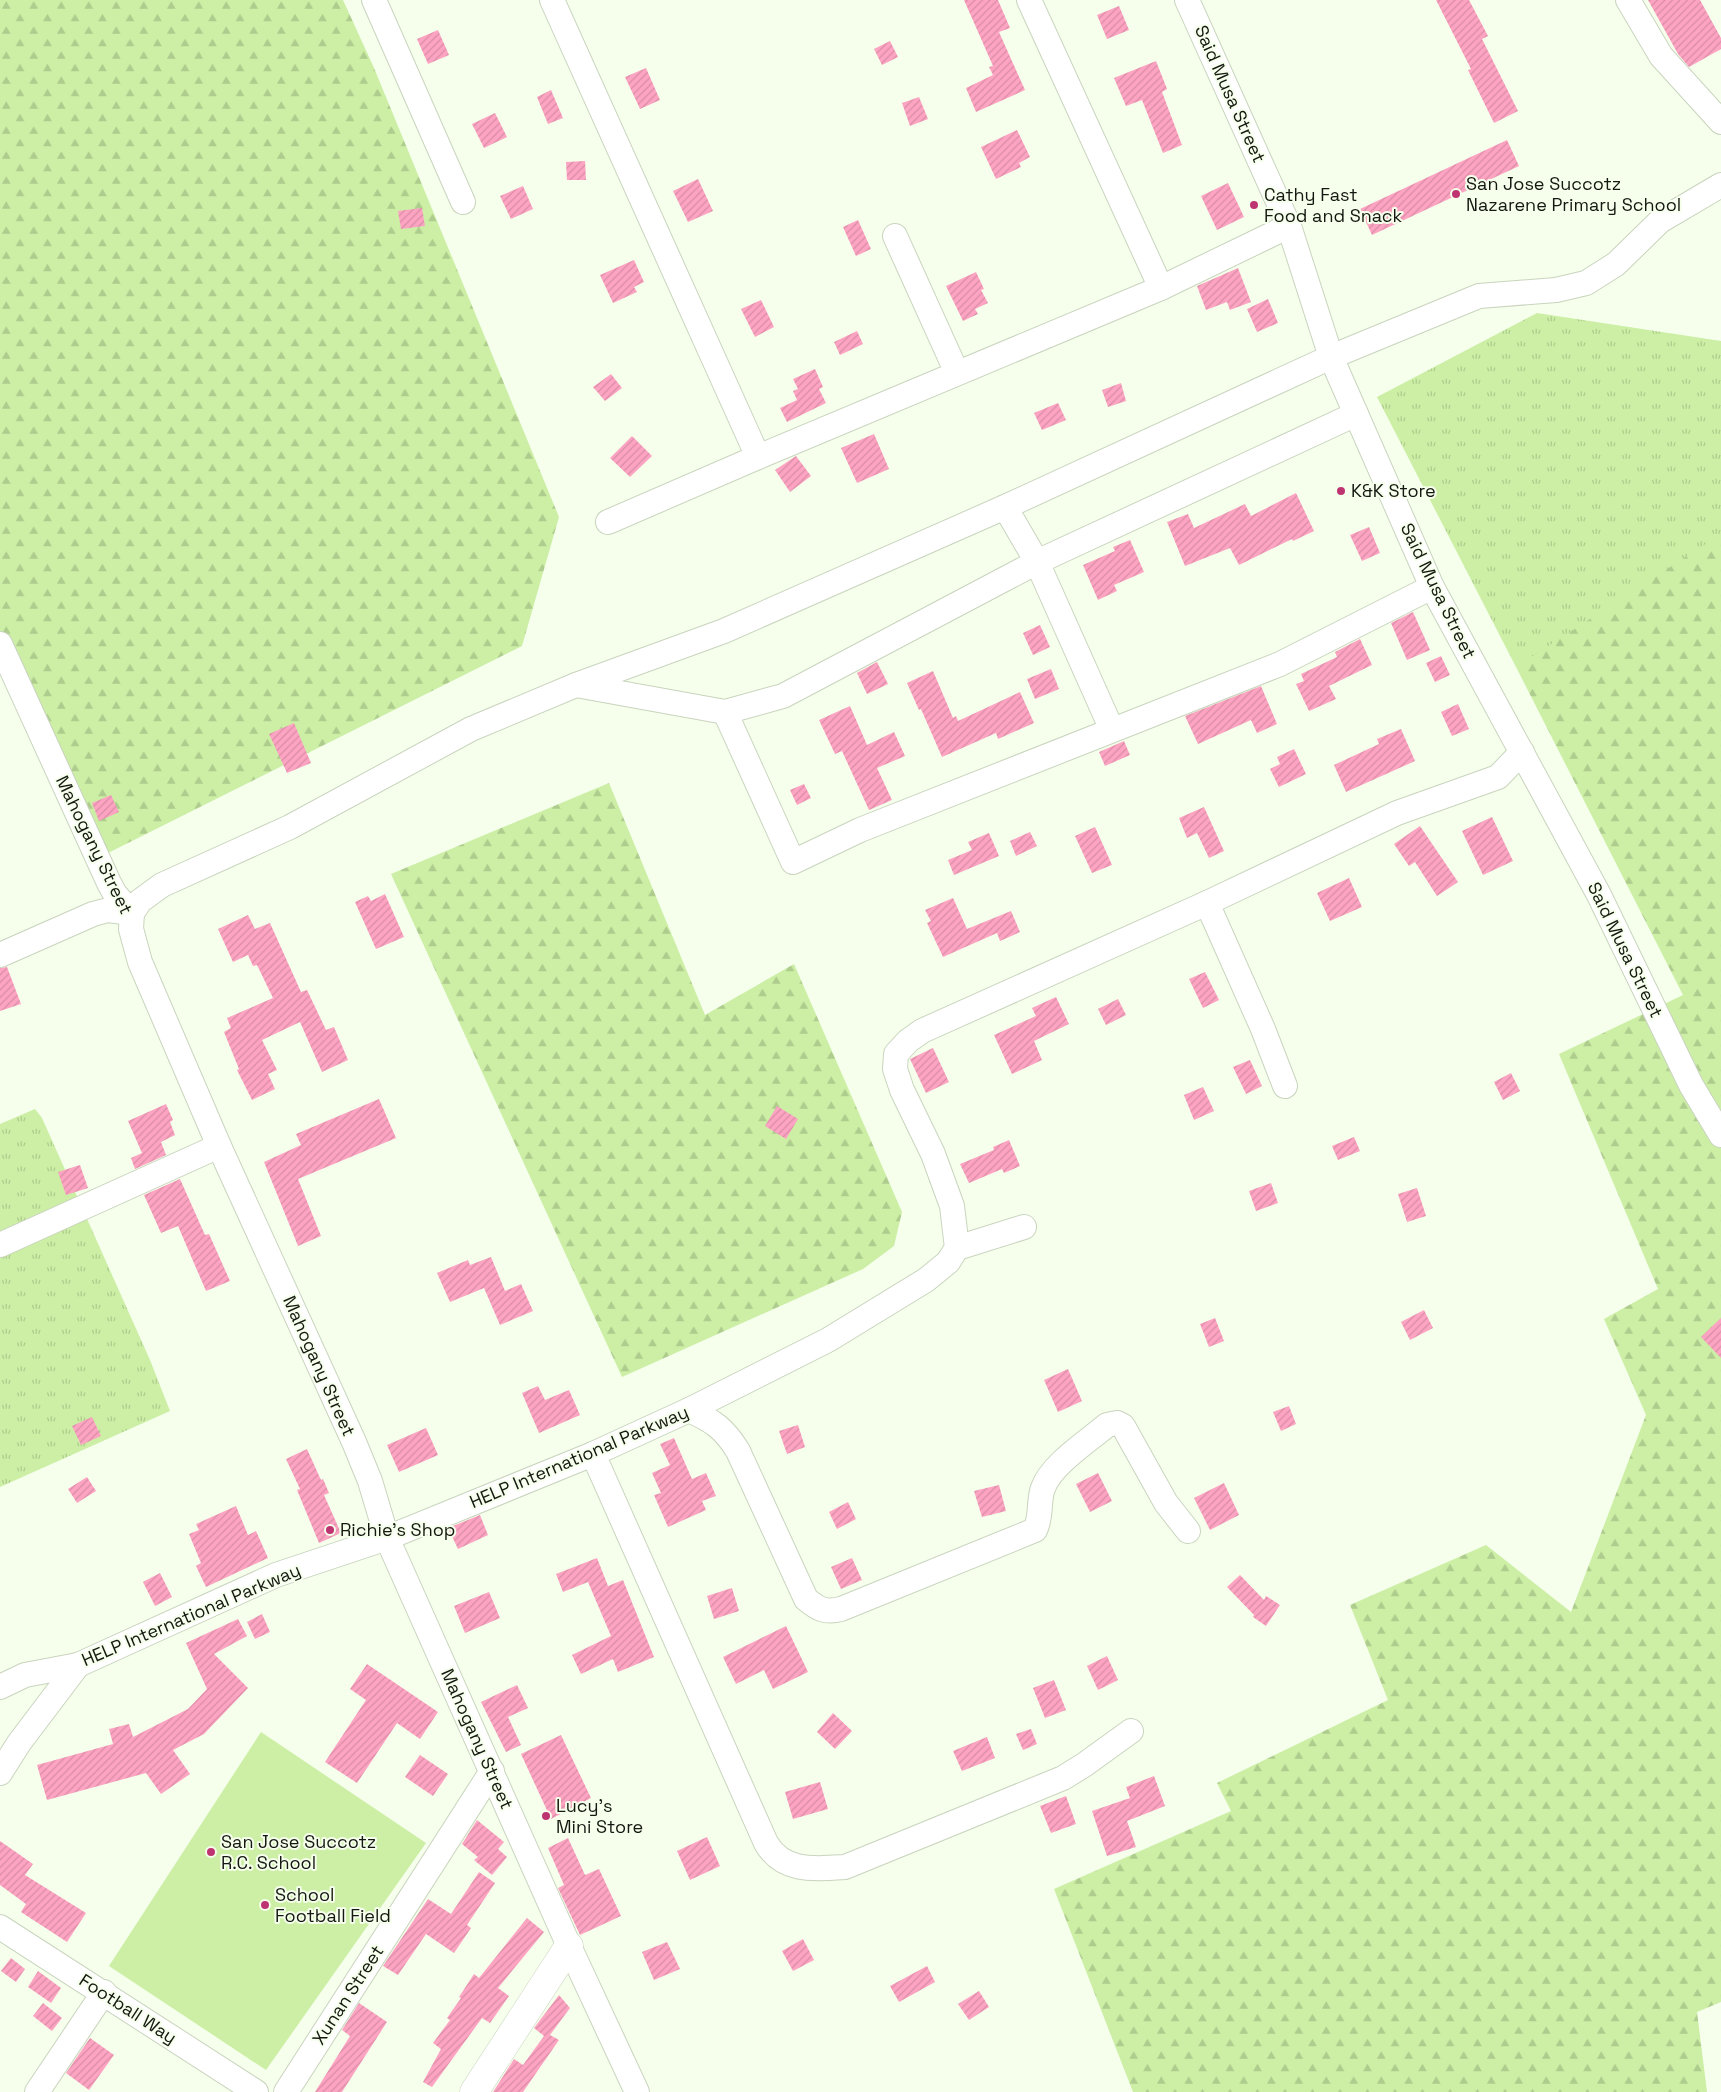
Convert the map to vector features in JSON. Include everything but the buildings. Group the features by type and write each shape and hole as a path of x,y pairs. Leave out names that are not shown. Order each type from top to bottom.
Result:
{"street":[{"path":"374,0 463,202"},
{"path":"552,0 758,457"},
{"path":"1029,0 1160,288"},
{"name":"Said Musa Street","path":"1187,0 1289,226 1331,357 1432,587 1599,895 1692,1085 1721,1135"},
{"path":"1628,0 1661,56 1721,122"},
{"path":"0,955 93,914 108,910 132,913 140,901 162,885 290,827 471,729 576,685 724,631 1005,506 1331,357 1479,296 1556,290 1586,283 1616,264 1660,220 1721,185"},
{"path":"608,522 1160,288 1289,226"},
{"path":"895,236 957,373"},
{"path":"576,685 725,712 784,696 1036,562 1356,414"},
{"path":"1005,506 1036,562 1112,730"},
{"path":"725,712 793,862 860,830 1280,664 1432,587"},
{"name":"Mahogany Street","path":"0,644 109,883 115,894 132,913 130,929 140,962 219,1146 354,1442 370,1481 387,1538 569,1946 637,2092"},
{"path":"1024,1227 957,1248 952,1206 933,1154 902,1090 895,1070 896,1054 908,1041 922,1031 1207,903 1397,813 1498,778 1522,752"},
{"path":"1207,903 1263,1029 1285,1086"},
{"path":"0,1245 219,1146"},
{"name":"HELP International Parkway","path":"0,1687 25,1675 78,1665 276,1575 387,1538 593,1454 689,1410 828,1340 926,1280 948,1262 957,1248"},
{"path":"689,1410 719,1426 729,1436 738,1451 806,1599 818,1609 830,1611 840,1609 1035,1530 1038,1523 1040,1494 1044,1482 1052,1471 1107,1425 1117,1423 1123,1426 1166,1503 1188,1531"},
{"path":"593,1454 766,1843 772,1854 780,1861 794,1866 845,1867 1063,1778 1131,1731"},
{"path":"0,1773 19,1744 78,1665"},
{"name":"Xunan Street","path":"286,2092 492,1771"},
{"name":"Football Way","path":"0,1926 104,1992 226,2084 256,2092"},
{"path":"474,2092 569,1946"},
{"path":"37,2092 104,1992"}],"green space":[{"path":"0,0 343,0 374,68 559,517 522,646 106,854 0,630"},
{"path":"1537,313 1721,341 1721,536 1529,661 1516,667 1377,397"},
{"path":"1721,534 1721,2002 1697,2012 1707,2092 1133,2092 1054,1889 1231,1811 1217,1783 1388,1700 1350,1605 1486,1545 1571,1612 1646,1415 1604,1319 1658,1289 1559,1054 1683,995 1516,667"},
{"path":"609,783 705,1015 794,964 902,1212 894,1246 863,1269 622,1377 391,874"},
{"path":"35,1109 42,1118 150,1360 170,1411 0,1487 0,1124"},
{"name":"School Football Field","path":"261,1732 426,1843 266,2070 109,1966"}],"place":[{"name":"San Jose Succotz Nazarene Primary School","path":"1456,194"},
{"name":"Cathy Fast Food and Snack","path":"1254,205"},
{"name":"K&K Store","path":"1341,491"},
{"name":"Richie's Shop","path":"330,1530"},
{"name":"Lucy's Mini Store","path":"546,1816"},
{"name":"San Jose Succotz R.C. School","path":"211,1852"},
{"name":"School Football Field","path":"265,1905"}]}
